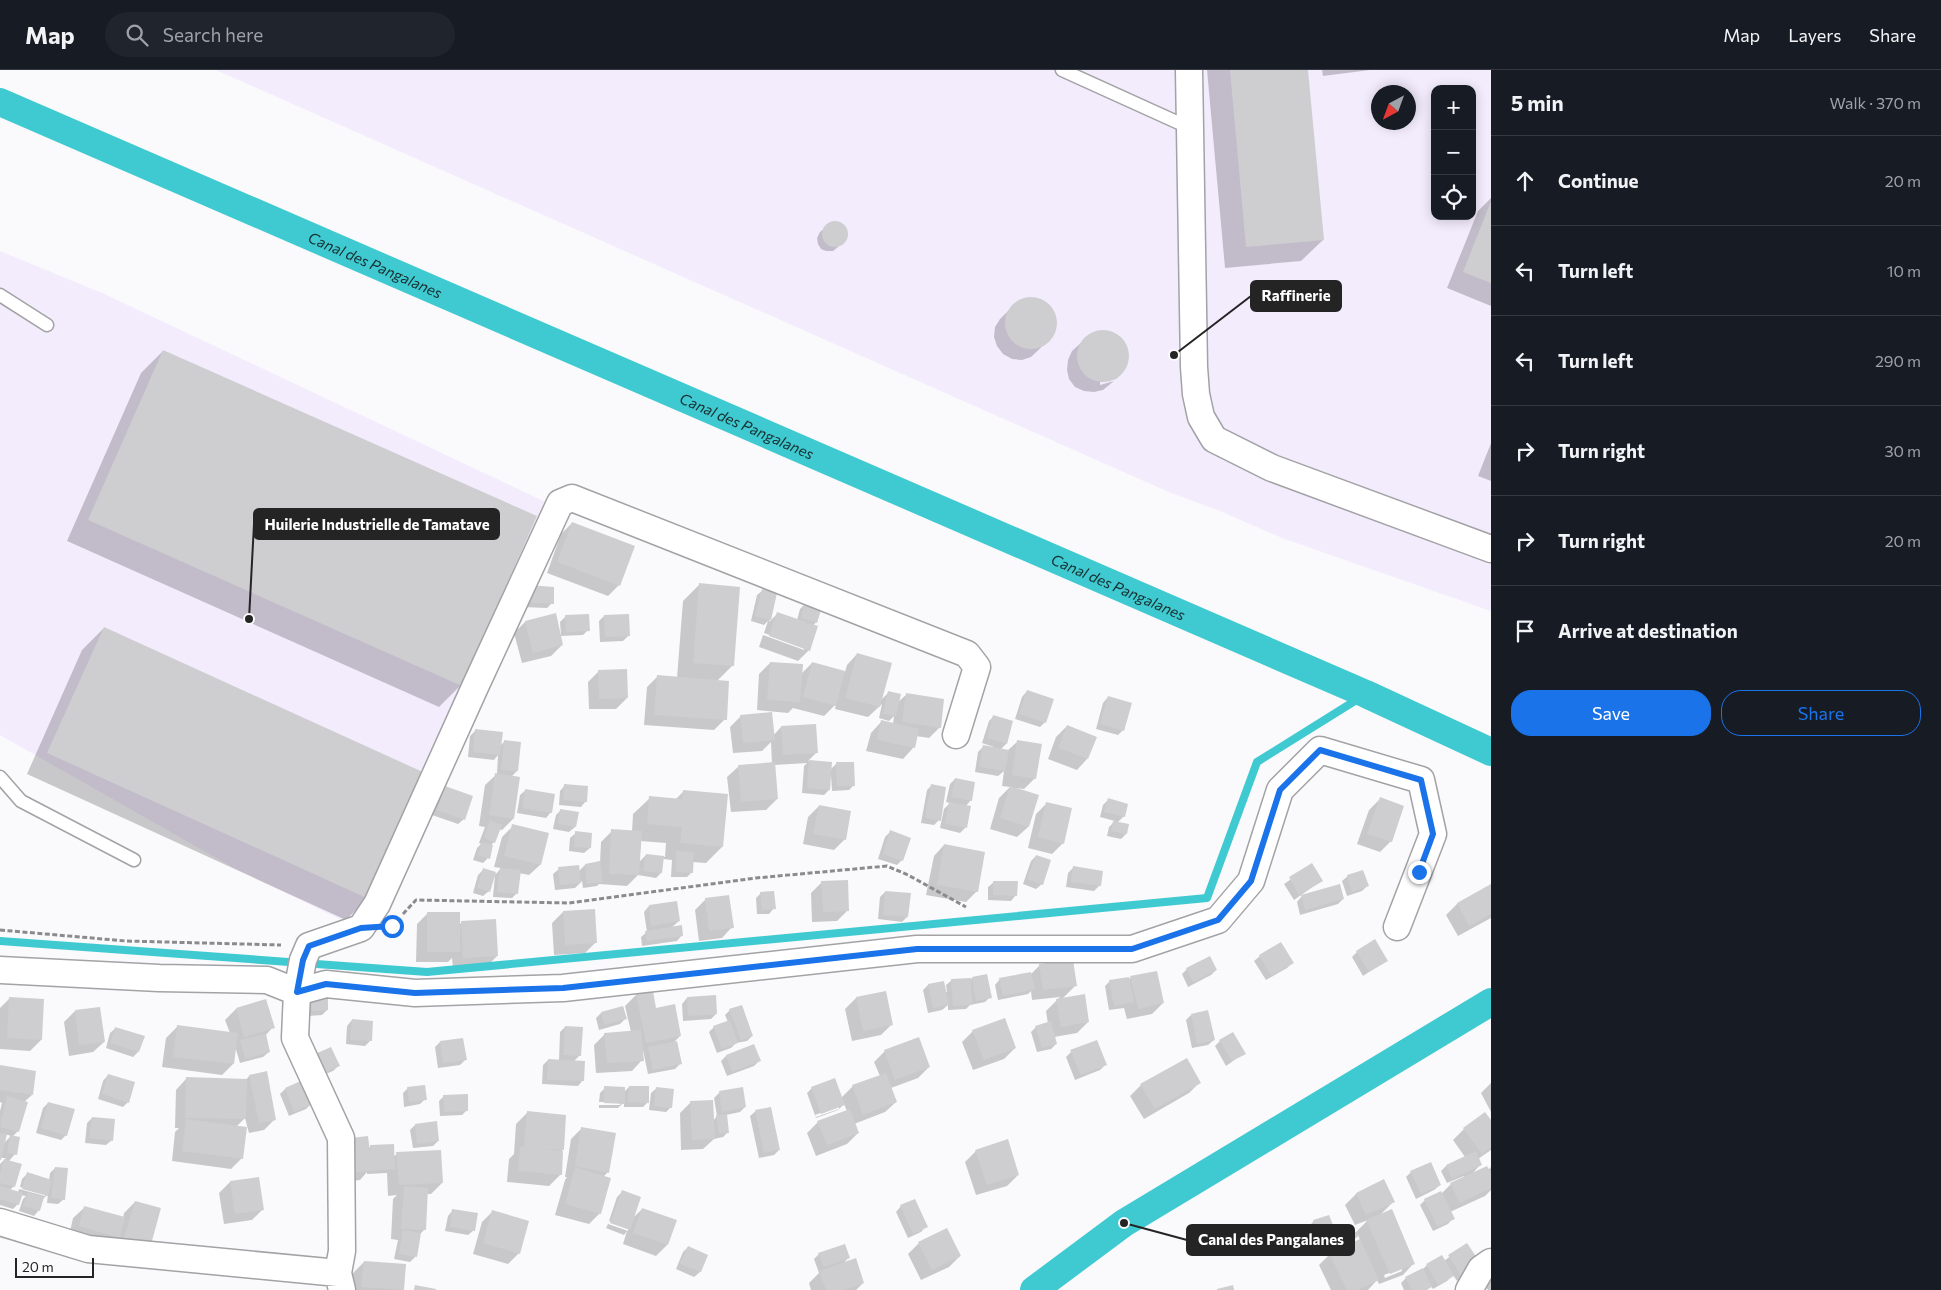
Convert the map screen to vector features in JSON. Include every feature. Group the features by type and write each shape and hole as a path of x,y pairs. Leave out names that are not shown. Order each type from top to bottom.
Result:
{"street":[{"path":"1188,70 1196,394 1200,417 1214,439 1272,468 1491,549"},
{"path":"0,970 159,978 266,980 302,970 361,928 377,904 470,696 560,503 572,498 967,654 977,667 956,735"},
{"path":"302,970 326,984 415,993 563,988 917,949 1132,949 1218,920 1251,881 1280,790 1320,750 1421,780 1433,834 1397,928"},
{"path":"0,1222 88,1249 340,1281 342,1251 341,1138 296,1038 302,970"},
{"path":"1469,1290 1481,1268 1491,1262"}],"lane":[{"path":"1062,70 1190,128"},
{"path":"0,295 47,325"},
{"path":"0,777 21,801 134,860"}],"path":[{"path":"398,920 416,900 569,903 756,878 887,866 908,875 966,907"},
{"path":"0,930 126,941 302,970"}],"shaded area":[{"path":"216,70 1491,70 1491,611 1282,538 1220,511 1171,493"},
{"path":"0,251 102,293 550,504 368,907 346,922 234,868 0,735"}],"building":[{"path":"1230,70 1308,70 1324,240 1246,247"},
{"path":"1491,201 1491,283 1463,272"},
{"path":"835,221 844,225 848,234 844,243 835,247 826,243 822,234 826,225"},
{"path":"1031,297 1045,301 1053,309 1057,323 1053,337 1045,345 1031,349 1017,345 1009,337 1005,323 1009,309 1017,301"},
{"path":"1098,330 1108,330 1117,334 1125,342 1129,356 1125,370 1117,378 1108,382 1098,382 1089,378 1081,370 1077,361 1077,351 1081,342 1089,334"},
{"path":"163,350 537,516 462,686 88,520"},
{"path":"572,522 635,546 620,586 557,562"},
{"path":"699,583 740,587 734,666 693,663"},
{"path":"528,585 554,587 554,604 527,602"},
{"path":"762,589 777,593 771,620 755,616"},
{"path":"805,602 822,607 817,623 801,618"},
{"path":"777,612 818,626 810,651 769,636"},
{"path":"556,613 563,645 533,653 525,621"},
{"path":"589,614 590,631 566,632 565,615"},
{"path":"629,614 630,636 605,637 604,615"},
{"path":"104,627 425,773 369,899 47,753"},
{"path":"857,653 892,663 880,707 845,698"},
{"path":"770,662 803,664 800,702 767,700"},
{"path":"812,662 845,671 836,706 803,697"},
{"path":"627,669 628,698 599,699 598,670"},
{"path":"657,675 729,681 727,720 654,715"},
{"path":"1027,690 1054,699 1046,723 1019,714"},
{"path":"888,691 901,694 896,716 883,714"},
{"path":"906,693 944,699 941,728 902,722"},
{"path":"1108,696 1132,703 1124,731 1100,724"},
{"path":"772,712 775,740 743,743 740,715"},
{"path":"993,715 1013,721 1007,744 987,738"},
{"path":"881,720 919,729 915,748 877,740"},
{"path":"816,724 818,753 783,755 781,726"},
{"path":"1067,725 1097,737 1088,759 1058,748"},
{"path":"475,729 503,732 500,755 473,752"},
{"path":"504,740 521,742 518,771 501,770"},
{"path":"1017,740 1042,744 1036,779 1012,775"},
{"path":"983,745 1009,750 1005,771 979,767"},
{"path":"809,760 832,762 830,790 807,788"},
{"path":"775,762 778,799 741,802 738,765"},
{"path":"836,762 854,762 855,786 837,786"},
{"path":"495,773 520,777 514,819 489,815"},
{"path":"955,778 975,782 972,801 951,797"},
{"path":"564,784 588,786 587,802 563,800"},
{"path":"931,784 946,787 941,821 925,818"},
{"path":"445,786 473,796 465,820 437,810"},
{"path":"1010,786 1039,795 1029,827 1000,818"},
{"path":"525,789 555,794 552,813 522,808"},
{"path":"683,790 728,794 723,847 680,843 682,827 647,824 649,796 682,799"},
{"path":"1380,797 1404,806 1392,842 1367,834"},
{"path":"1108,798 1128,804 1125,817 1104,812"},
{"path":"949,802 971,806 967,828 945,824"},
{"path":"1046,802 1072,808 1064,844 1038,837"},
{"path":"819,805 851,811 846,840 813,834"},
{"path":"560,809 579,812 576,827 558,824"},
{"path":"490,820 502,825 495,843 484,838"},
{"path":"1113,821 1129,824 1127,834 1111,831"},
{"path":"512,824 549,833 541,865 504,856"},
{"path":"611,829 642,831 639,875 609,874"},
{"path":"890,830 911,838 903,861 883,854"},
{"path":"575,831 592,833 591,848 574,847"},
{"path":"482,842 493,845 490,859 478,855"},
{"path":"944,844 985,852 978,892 937,885"},
{"path":"676,851 694,852 693,873 676,872"},
{"path":"646,854 664,856 662,873 643,871"},
{"path":"1036,855 1051,860 1043,885 1027,879"},
{"path":"600,861 603,882 587,884 585,864"},
{"path":"1312,863 1323,881 1299,895 1289,877"},
{"path":"579,865 581,883 560,885 558,867"},
{"path":"1073,866 1103,871 1101,886 1071,882"},
{"path":"483,868 496,872 490,892 477,888"},
{"path":"500,868 521,870 518,894 497,892"},
{"path":"1363,870 1369,886 1352,892 1347,875"},
{"path":"848,880 849,911 823,912 821,881"},
{"path":"993,881 1018,881 1017,896 993,895"},
{"path":"1340,884 1344,899 1305,910 1301,895"},
{"path":"1491,884 1491,914 1469,926 1457,903"},
{"path":"774,891 776,909 762,910 760,892"},
{"path":"885,891 911,893 908,917 883,915"},
{"path":"729,895 734,928 709,931 705,898"},
{"path":"677,901 680,921 651,926 649,905"},
{"path":"595,909 597,943 565,945 563,911"},
{"path":"427,912 460,912 460,952 427,952"},
{"path":"496,919 498,956 463,958 461,921"},
{"path":"682,925 683,936 647,941 645,931"},
{"path":"1375,939 1388,961 1369,972 1356,951"},
{"path":"1281,942 1294,963 1271,976 1259,955"},
{"path":"1210,956 1217,970 1193,982 1186,968"},
{"path":"1073,960 1077,986 1043,990 1039,964"},
{"path":"1157,971 1164,1003 1138,1009 1130,976"},
{"path":"1031,972 1035,989 1003,996 999,978"},
{"path":"987,974 992,998 976,1001 972,977"},
{"path":"1129,977 1134,1002 1114,1006 1109,980"},
{"path":"971,978 972,1005 953,1006 951,979"},
{"path":"944,981 949,1005 933,1008 928,984"},
{"path":"653,991 656,1008 675,1004 681,1036 646,1043 636,994"},
{"path":"886,991 893,1025 863,1031 856,997"},
{"path":"1085,994 1089,1022 1061,1027 1056,999"},
{"path":"716,995 717,1014 688,1016 687,997"},
{"path":"328,996 328,1010 312,1011 311,997"},
{"path":"9,997 44,999 42,1040 7,1038"},
{"path":"266,999 275,1028 244,1037 236,1008"},
{"path":"742,1005 753,1036 741,1040 729,1009"},
{"path":"623,1006 627,1019 604,1025 601,1012"},
{"path":"100,1007 105,1042 79,1045 75,1010"},
{"path":"1208,1010 1215,1040 1197,1044 1191,1014"},
{"path":"1005,1018 1016,1048 984,1060 972,1030"},
{"path":"352,1019 373,1021 372,1041 350,1040"},
{"path":"730,1020 738,1043 722,1049 713,1026"},
{"path":"1051,1021 1057,1044 1042,1048 1035,1026"},
{"path":"177,1025 238,1033 234,1064 173,1057"},
{"path":"565,1026 583,1027 581,1056 563,1055"},
{"path":"115,1027 145,1036 139,1052 110,1043"},
{"path":"641,1030 644,1061 607,1063 604,1033"},
{"path":"1233,1032 1246,1054 1232,1061 1219,1040"},
{"path":"266,1034 270,1052 245,1059 240,1040"},
{"path":"919,1037 930,1067 895,1080 884,1050"},
{"path":"463,1038 467,1060 443,1063 440,1041"},
{"path":"1097,1040 1107,1065 1081,1075 1070,1050"},
{"path":"677,1041 682,1064 653,1070 648,1047"},
{"path":"754,1044 761,1061 732,1072 726,1055"},
{"path":"331,1047 340,1066 323,1073 315,1054"},
{"path":"1187,1058 1201,1083 1155,1109 1140,1084"},
{"path":"548,1059 585,1061 584,1081 547,1080"},
{"path":"0,1065 36,1071 33,1095 0,1090"},
{"path":"267,1071 276,1120 259,1123 249,1075"},
{"path":"886,1073 897,1102 863,1115 852,1085"},
{"path":"108,1074 135,1082 129,1103 102,1094"},
{"path":"186,1077 247,1079 246,1119 185,1118"},
{"path":"835,1078 845,1105 821,1114 811,1087"},
{"path":"303,1080 312,1104 294,1112 285,1088"},
{"path":"425,1085 427,1100 409,1102 407,1087"},
{"path":"604,1086 625,1087 625,1104 604,1103"},
{"path":"629,1086 649,1086 649,1103 628,1102"},
{"path":"656,1087 674,1089 672,1108 654,1106"},
{"path":"743,1087 746,1107 722,1112 719,1091"},
{"path":"468,1094 468,1111 444,1112 443,1095"},
{"path":"7,1096 28,1102 19,1132 0,1127"},
{"path":"713,1100 715,1139 692,1140 690,1101"},
{"path":"48,1102 75,1109 67,1136 41,1128"},
{"path":"771,1107 780,1150 764,1153 755,1110"},
{"path":"850,1109 859,1133 827,1145 817,1121"},
{"path":"527,1111 566,1115 564,1150 539,1149 563,1151 562,1175 518,1171 520,1147 524,1147"},
{"path":"1485,1112 1491,1120 1491,1148 1482,1154 1463,1128"},
{"path":"727,1114 729,1133 719,1134 716,1115"},
{"path":"92,1117 115,1119 113,1141 89,1138"},
{"path":"186,1119 247,1127 243,1159 182,1151"},
{"path":"437,1121 439,1141 417,1144 415,1124"},
{"path":"581,1127 616,1133 609,1173 575,1166"},
{"path":"0,1133 7,1134 1,1160 0,1160"},
{"path":"10,1135 20,1137 17,1155 7,1153"},
{"path":"368,1136 371,1160 370,1145 394,1144 395,1169 346,1173 342,1139"},
{"path":"1008,1139 1019,1175 987,1185 975,1150"},
{"path":"441,1150 443,1183 399,1185 396,1152"},
{"path":"1476,1151 1482,1165 1452,1179 1446,1165"},
{"path":"4,1159 22,1164 15,1187 0,1183"},
{"path":"1431,1162 1441,1185 1421,1194 1410,1171"},
{"path":"1487,1166 1491,1173 1491,1188 1460,1203 1450,1183"},
{"path":"55,1167 68,1168 65,1200 51,1198"},
{"path":"575,1167 611,1178 601,1214 565,1204"},
{"path":"27,1172 52,1180 48,1196 22,1189"},
{"path":"259,1177 264,1210 235,1214 230,1181"},
{"path":"1384,1179 1395,1202 1366,1215 1356,1193"},
{"path":"0,1186 23,1193 19,1205 0,1199"},
{"path":"404,1186 428,1188 426,1230 401,1229"},
{"path":"622,1190 641,1197 630,1230 610,1223"},
{"path":"1441,1191 1455,1219 1438,1227 1424,1199"},
{"path":"28,1192 44,1197 40,1211 23,1206"},
{"path":"915,1199 928,1227 913,1234 900,1205"},
{"path":"135,1201 161,1208 150,1248 123,1241"},
{"path":"84,1206 125,1217 120,1238 79,1226"},
{"path":"642,1208 677,1220 668,1245 633,1233"},
{"path":"452,1209 478,1213 475,1231 450,1227"},
{"path":"1392,1209 1415,1264 1390,1274 1366,1220"},
{"path":"492,1210 529,1221 520,1254 483,1243"},
{"path":"1329,1215 1336,1232 1319,1238 1313,1220"},
{"path":"1353,1227 1358,1237 1327,1251 1322,1241"},
{"path":"947,1228 961,1256 932,1270 918,1242"},
{"path":"403,1230 421,1233 417,1257 399,1254"},
{"path":"1360,1239 1379,1280 1358,1290 1347,1290 1329,1253"},
{"path":"1467,1243 1481,1264 1462,1277 1448,1255"},
{"path":"845,1244 850,1258 824,1267 818,1253"},
{"path":"688,1246 708,1255 701,1272 680,1264"},
{"path":"1442,1255 1454,1276 1438,1285 1426,1264"},
{"path":"856,1258 864,1283 844,1290 826,1290 819,1271"},
{"path":"364,1261 406,1264 404,1290 361,1287"},
{"path":"1423,1268 1432,1287 1426,1290 1412,1290 1405,1277"},
{"path":"415,1285 436,1289 436,1290 414,1290"},
{"path":"1233,1285 1234,1290 1217,1290 1217,1289"}],"waterway":[{"name":"Canal des Pangalanes","path":"0,102 1366,694 1491,752"},
{"path":"0,941 427,972 1207,898 1257,762 1366,694"},
{"name":"Canal des Pangalanes","path":"1034,1290 1124,1223 1491,1002"}],"place":[{"name":"Raffinerie","path":"1174,355"},
{"name":"Huilerie Industrielle de Tamatave","path":"249,619"},
{"name":"Canal des Pangalanes","path":"1124,1223"}],"route":[{"path":"392,926 361,928 309,946 303,960 297,992 326,984 415,993 563,988 917,949 1132,949 1218,920 1251,881 1280,790 1320,750 1421,780 1433,834 1419,872"}]}
